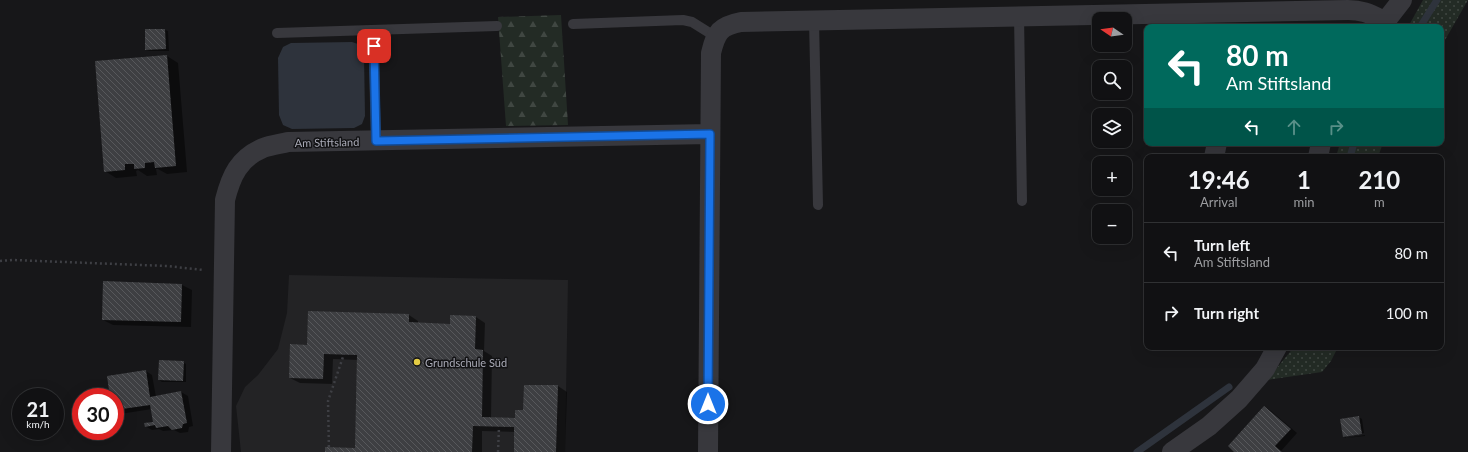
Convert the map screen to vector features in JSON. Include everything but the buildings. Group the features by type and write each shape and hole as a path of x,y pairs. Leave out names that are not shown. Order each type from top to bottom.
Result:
{"street":[{"path":"1383,24 1402,0"},
{"path":"708,452 711,53 713,42 720,30 728,24 741,22 1019,16 1256,20 1361,11 1380,19 1381,24"},
{"name":"Am Stiftsland","path":"221,452 225,200 230,180 241,164 252,154 264,148 288,142 710,134"},
{"path":"1172,452 1209,426 1239,399 1265,369 1275,350"}],"lane":[{"path":"1019,16 1022,201"},
{"path":"573,24 683,20 692,22 716,37"},
{"path":"814,20 818,205"},
{"path":"277,33 497,26"},
{"path":"373,30 376,141"}],"path":[{"path":"0,261 13,260 167,266 212,270 223,269"},
{"path":"329,452 328,401 344,354"},
{"path":"498,452 499,427"}],"shaded area":[{"path":"352,42 361,45 364,55 365,116 362,124 354,128 292,129 283,125 279,115 278,58 283,47 291,43"},
{"name":"Grundschule Süd","path":"289,275 568,280 565,452 241,452 236,406 245,387 258,375 278,349 287,313"}],"green space":[{"path":"1423,0 1468,0 1444,42 1444,24 1410,24"},
{"path":"561,15 568,125 506,126 498,17"},
{"path":"1339,146 1382,146 1379,154 1337,154"},
{"path":"1292,350 1336,350 1331,361 1322,372 1267,380"}],"waterway":[{"path":"1422,24 1437,0"},
{"path":"1351,154 1353,146"},
{"path":"1137,452 1229,387"}],"place":[{"name":"Grundschule Süd","path":"417,362"}],"route":[{"path":"374,46 376,141 710,134 708,404"}]}
